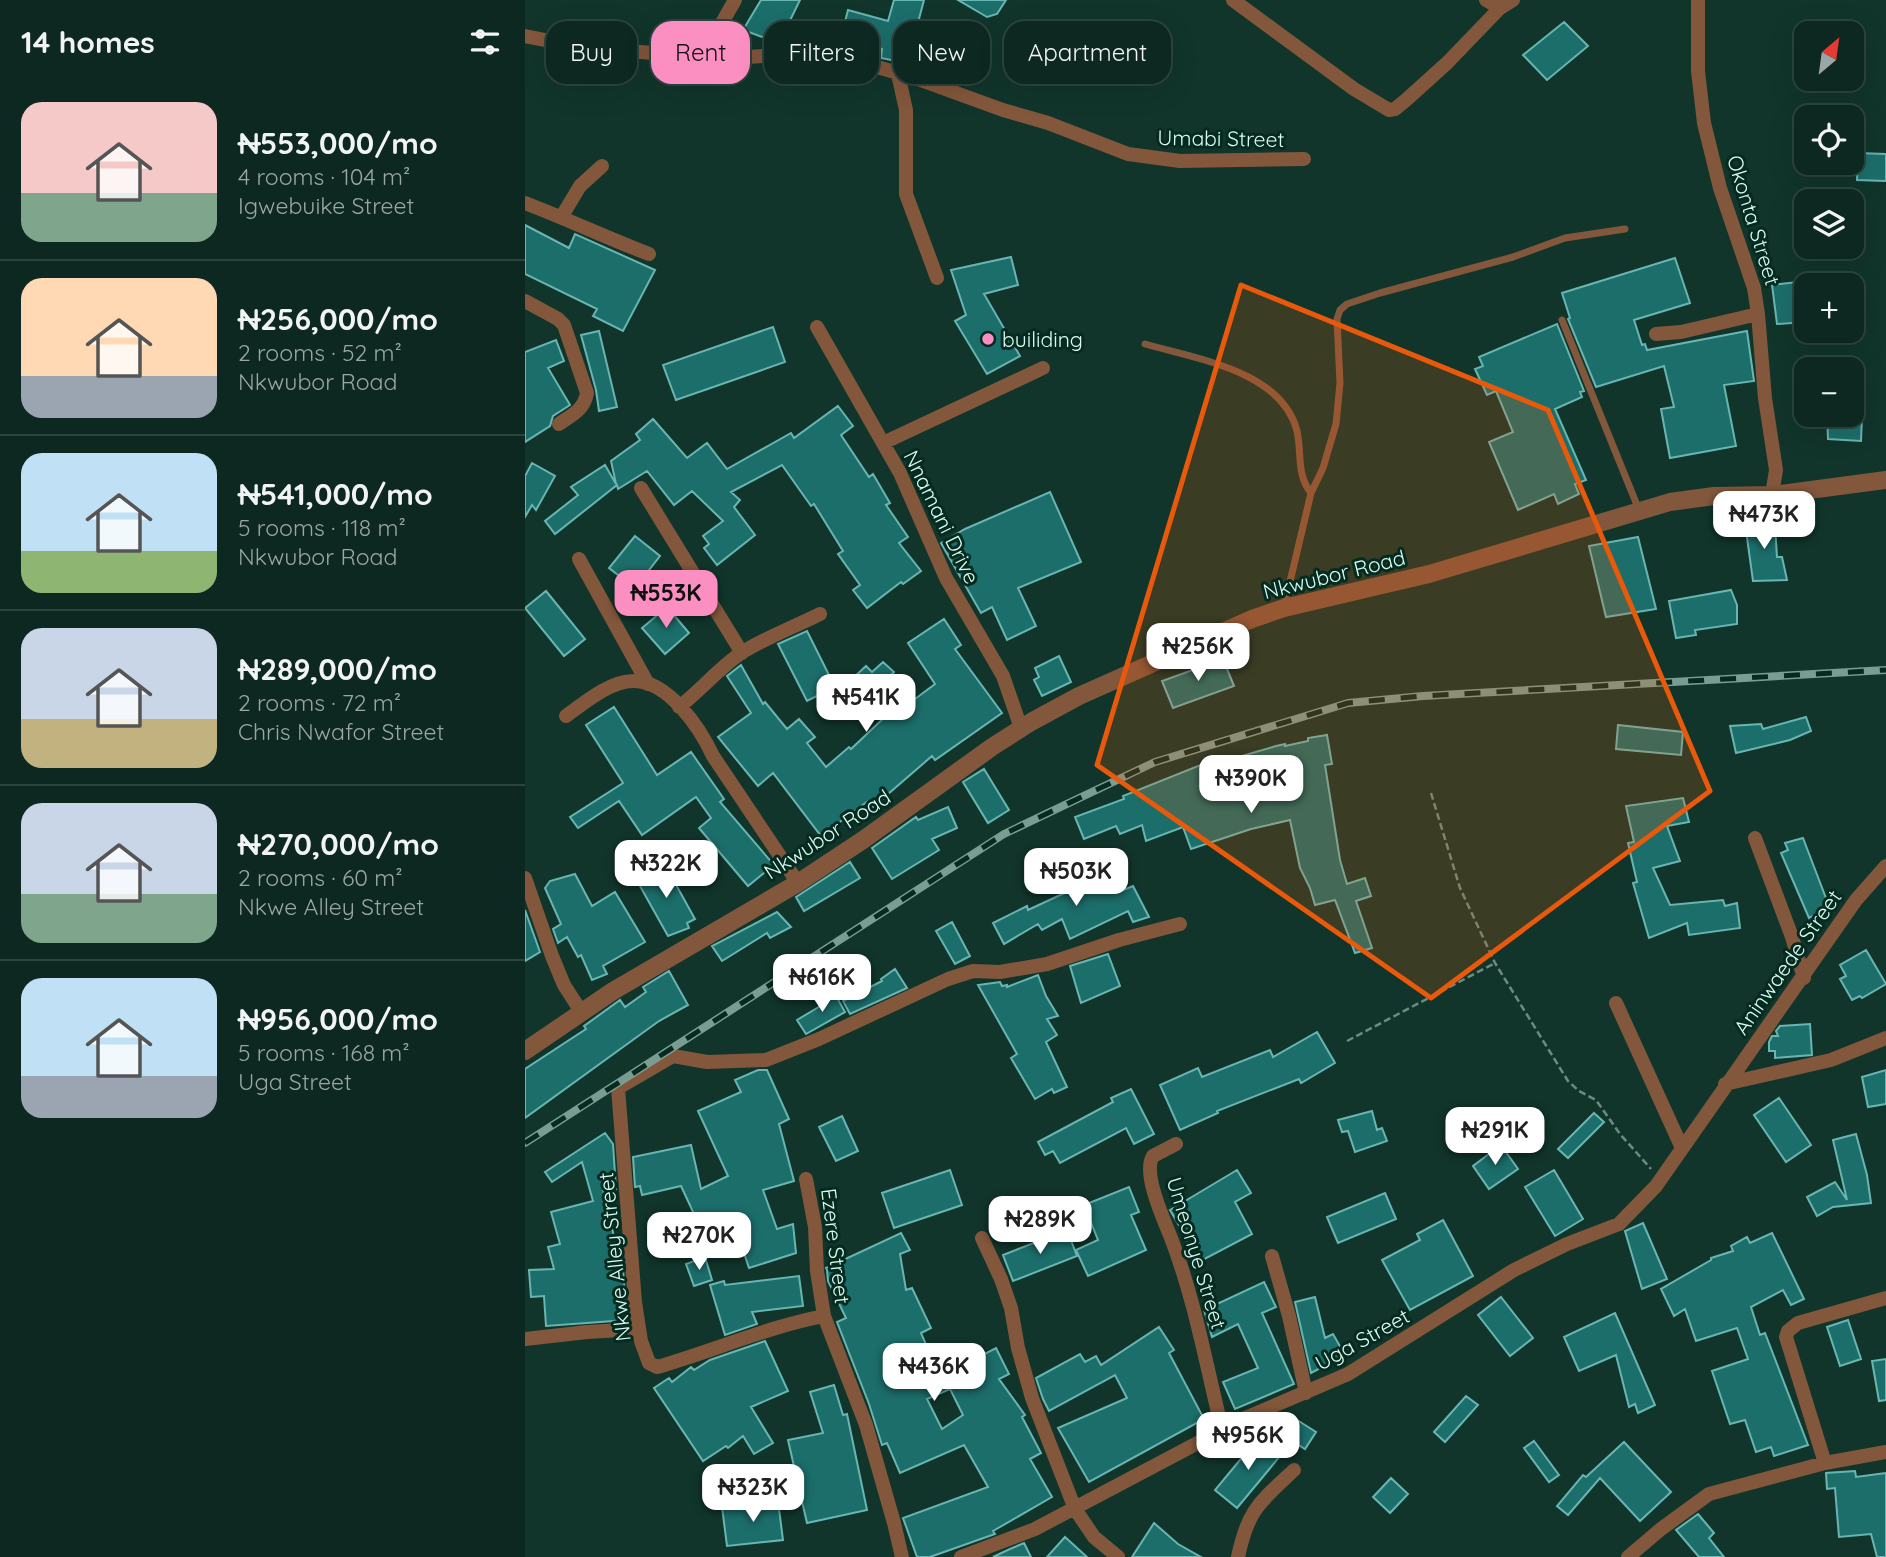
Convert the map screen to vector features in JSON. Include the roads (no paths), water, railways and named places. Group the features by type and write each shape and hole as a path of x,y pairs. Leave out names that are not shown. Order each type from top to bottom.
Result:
{"street":[{"path":"724,21 735,0"},
{"path":"1233,0 1372,102 1389,110 1395,109 1447,63 1506,4"},
{"path":"1486,0 1506,4"},
{"name":"Okonta Street","path":"1698,0 1698,71 1704,123 1720,188 1754,288 1758,314 1765,398 1776,470 1772,495"},
{"name":"Umabi Street","path":"525,36 586,48 651,52"},
{"name":"Umabi Street","path":"750,57 818,54 843,57 893,72"},
{"path":"900,84 907,110 907,194 937,278"},
{"name":"Umabi Street","path":"929,84 1048,123 1129,154 1180,161 1304,159"},
{"path":"562,216 580,186 602,166"},
{"path":"525,203 649,254"},
{"path":"525,301 558,319 564,326 587,393 580,410 559,424"},
{"path":"1656,334 1681,332 1758,314"},
{"name":"Nnamani Drive","path":"817,327 900,474 946,578 1003,676 1021,728"},
{"path":"883,443 1042,368"},
{"name":"Nkwubor Road","path":"525,1051 613,992 798,883 1021,728 1079,696 1252,619 1284,608 1429,574 1689,498 1772,495 1886,480"},
{"path":"641,488 742,653"},
{"path":"579,559 648,684"},
{"path":"679,707 703,682 742,653 820,614"},
{"path":"566,716 601,691 633,681 661,688 705,739 713,756 798,883"},
{"path":"1755,838 1792,937 1804,978"},
{"name":"Aninwaede Street","path":"1725,1084 1804,978 1856,900 1886,866"},
{"path":"525,878 564,985 582,1013"},
{"name":"Nkwe Alley Street","path":"824,1316 787,1323 713,1351 657,1367 649,1363 639,1329 618,1088 673,1056 707,1062 766,1060 819,1039 948,979 973,971 1000,972 1047,964 1119,940 1181,924"},
{"path":"1616,1003 1682,1147"},
{"path":"1725,1084 1831,1060 1886,1038"},
{"name":"Uga Street","path":"961,1557 1035,1529 1222,1429 1348,1374 1514,1270 1567,1244 1619,1224 1661,1179 1725,1084"},
{"name":"Umeonye Street","path":"1176,1144 1153,1156 1149,1167 1156,1196 1181,1263 1222,1429"},
{"name":"Ezere Street","path":"806,1179 815,1227 817,1271 824,1316 866,1425 902,1557"},
{"path":"982,1238 1011,1308 1018,1348 1032,1398 1075,1509 1094,1537 1118,1557"},
{"path":"1272,1256 1306,1393"},
{"path":"1825,1463 1786,1337 1788,1331 1798,1323 1886,1298"},
{"path":"525,1339 639,1329"},
{"path":"1628,1557 1709,1494 1825,1463 1886,1452"},
{"path":"1238,1557 1243,1533 1257,1504 1294,1470"}],"lane":[{"path":"1284,608 1311,493 1328,456 1336,424 1340,383 1337,318 1340,310 1347,304 1380,293 1513,257 1565,238 1625,229"},
{"path":"1562,320 1639,511"},
{"path":"1145,344 1247,376 1273,391 1291,413 1297,433 1301,477 1311,493"}],"railway":[{"path":"525,1143 1004,834 1155,762 1348,703 1423,696 1886,670"}],"place":[{"name":"builiding","path":"988,339"}]}
